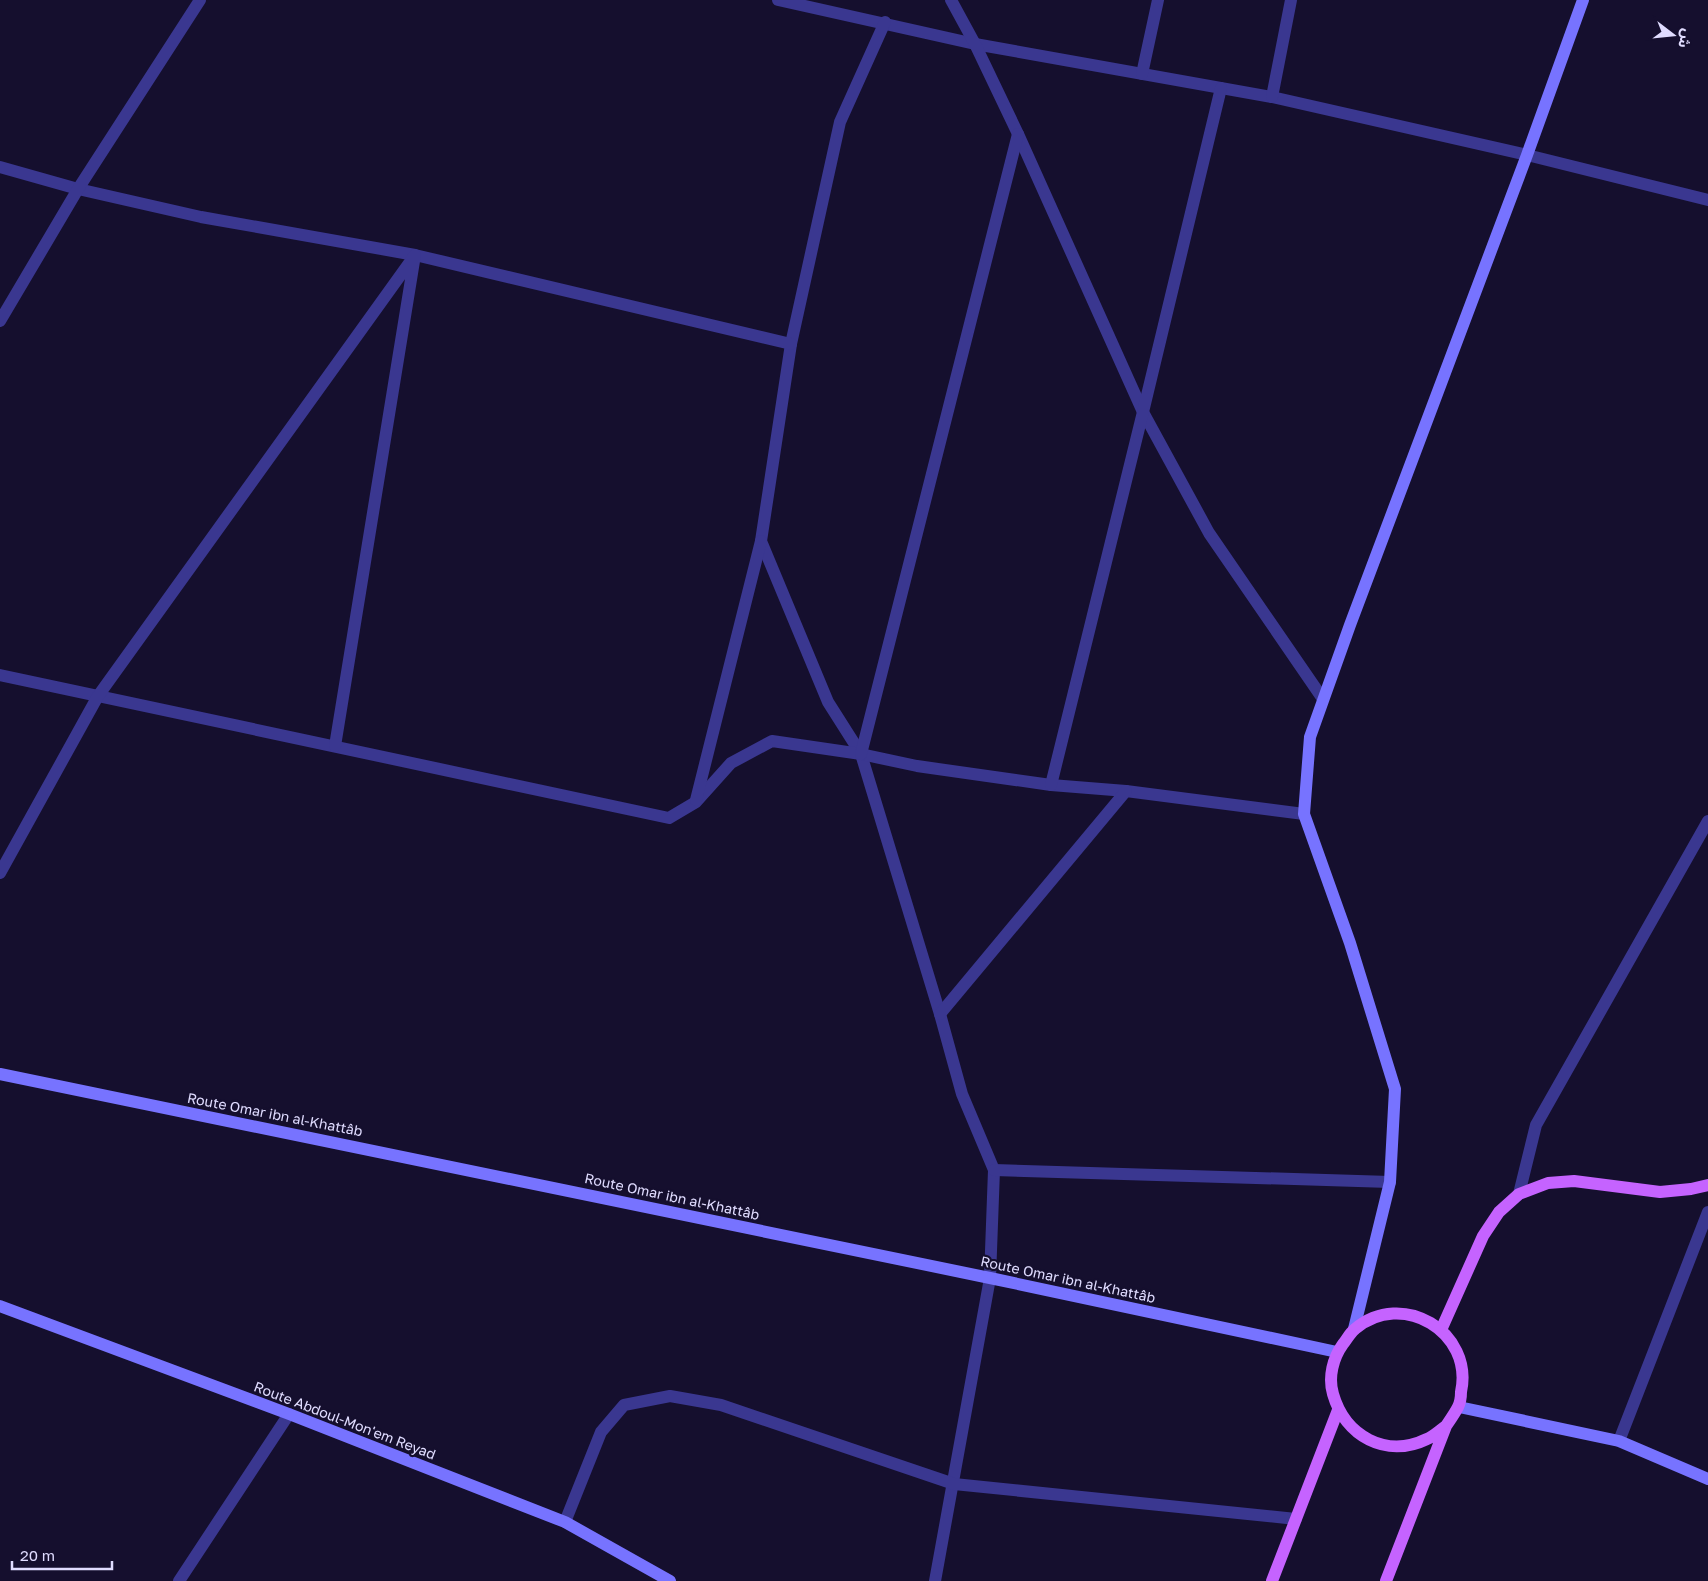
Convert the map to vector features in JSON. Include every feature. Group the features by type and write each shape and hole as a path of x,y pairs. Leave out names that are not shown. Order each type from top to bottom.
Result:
{"main road":[{"path":"1441,1330 1483,1236 1499,1212 1519,1194 1548,1183 1574,1181 1660,1192 1708,1185"},
{"path":"1386,1581 1446,1426 1458,1406 1464,1380 1458,1352 1441,1330 1421,1318 1398,1313 1375,1317 1354,1329 1337,1352 1331,1371 1332,1391 1338,1410 1350,1427 1367,1440 1387,1446 1409,1446 1428,1439 1446,1426"},
{"path":"1272,1581 1338,1410"}],"street":[{"path":"0,321 78,189 200,0"},
{"path":"778,0 885,22 975,44 1272,97 1527,155 1708,200"},
{"path":"951,0 975,44 1018,134 1143,412 1209,533 1323,699"},
{"path":"1142,74 1158,0"},
{"path":"1272,97 1291,0"},
{"path":"1354,1329 1390,1182 1395,1089 1350,943 1304,814 1310,737 1583,0"},
{"path":"696,802 761,541 791,344 840,122 885,22"},
{"path":"1051,785 1221,88"},
{"path":"861,754 1018,134"},
{"path":"0,167 78,189 201,217 415,256 791,344"},
{"path":"0,873 98,696 415,256"},
{"path":"335,746 415,256"},
{"path":"761,541 828,702 861,754 940,1014 962,1094 994,1170 990,1278 936,1581"},
{"path":"0,675 669,818 696,802 731,763 772,741 861,754 917,766 1051,785 1126,791 1304,814"},
{"path":"940,1014 1126,791"},
{"path":"1519,1194 1536,1125 1708,821"},
{"name":"Route Omar ibn al-Khattâb","path":"0,1074 990,1278 1337,1352"},
{"path":"994,1170 1390,1182"},
{"path":"1619,1442 1708,1212"},
{"name":"Route Abdoul-Mon'em Reyad","path":"0,1306 289,1414 565,1522 670,1581"},
{"path":"565,1522 601,1432 624,1405 670,1396 721,1405 954,1484 1296,1519"},
{"path":"1458,1406 1619,1442 1708,1479"},
{"path":"179,1581 289,1414"}]}
